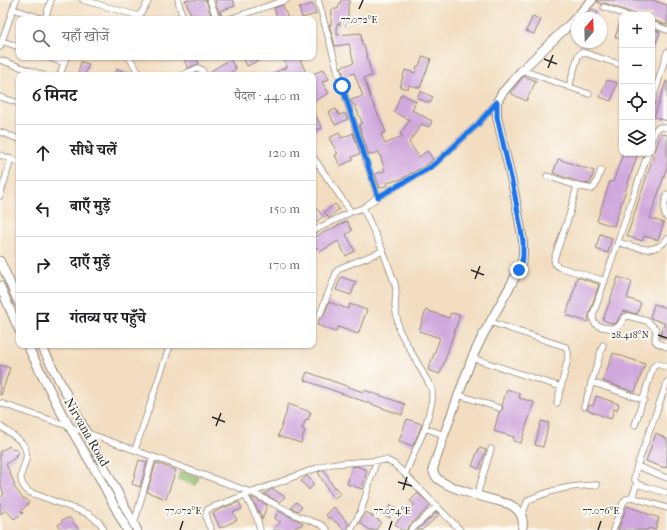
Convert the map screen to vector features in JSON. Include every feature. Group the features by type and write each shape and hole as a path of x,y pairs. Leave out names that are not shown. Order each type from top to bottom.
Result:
{"street":[{"path":"0,47 16,0"},
{"path":"45,16 51,0"},
{"path":"83,0 135,16"},
{"path":"139,16 149,0"},
{"path":"178,0 182,16"},
{"path":"210,0 217,16"},
{"path":"243,16 286,0"},
{"path":"318,0 342,86 378,197"},
{"path":"316,230 351,212 363,208 378,197 431,167 437,162 478,124 522,70 570,24 589,1"},
{"path":"604,7 619,12"},
{"path":"13,9 35,16"},
{"path":"655,25 667,30"},
{"path":"2,41 16,46"},
{"path":"569,87 578,56 582,52 619,65"},
{"path":"655,92 667,52"},
{"path":"0,60 34,72"},
{"path":"61,72 65,60"},
{"path":"131,60 138,72"},
{"path":"189,72 198,68 203,72"},
{"path":"522,70 589,94"},
{"path":"0,97 16,102"},
{"path":"497,102 497,117 514,191 524,250 523,257 519,270 472,358 444,435 434,468 435,476 449,486 509,504 515,507 522,515"},
{"path":"655,132 660,127 667,128"},
{"path":"0,132 16,138"},
{"path":"0,155 16,161"},
{"path":"647,156 593,315 595,323 612,329 619,326 625,317 628,316 647,321 656,329 654,339 656,342 667,346"},
{"path":"0,196 11,159"},
{"path":"316,161 351,212"},
{"path":"547,176 588,189 594,188 601,170"},
{"path":"577,186 569,216 554,259 555,264 559,267 605,281"},
{"path":"667,194 664,208 665,216 667,218"},
{"path":"363,208 383,251 395,284 395,306 399,330 432,389 432,400 425,428 405,474"},
{"path":"618,242 646,249 662,246 667,239"},
{"path":"320,314 340,268 383,251"},
{"path":"0,261 16,296"},
{"path":"0,286 16,323"},
{"path":"490,322 566,348 568,358 557,403"},
{"path":"584,407 604,345"},
{"name":"Nirvana Road","path":"29,348 62,414 71,427 127,530"},
{"name":"Nirvana Road","path":"42,348 135,527"},
{"path":"135,450 169,348"},
{"path":"472,358 561,387"},
{"path":"635,425 655,365 657,364 667,367"},
{"path":"591,382 644,400"},
{"path":"667,382 634,478 637,484 667,493"},
{"path":"459,395 498,408"},
{"path":"0,403 253,492 298,516 322,525 327,530"},
{"path":"0,426 24,446 26,457 21,476 21,483 23,487 29,492 89,514 100,523 104,530"},
{"path":"425,428 444,435"},
{"path":"477,495 491,449"},
{"path":"135,527 153,457"},
{"path":"211,530 205,513 208,509 324,466 386,460 394,464 405,474 460,530"},
{"path":"351,530 361,511 376,462"},
{"path":"637,466 667,478"},
{"path":"632,497 637,484"},
{"path":"522,530 522,515 528,500 549,491 562,488 597,485"},
{"path":"245,495 257,518 260,530"},
{"path":"613,530 623,503 626,499 632,497 667,508"},
{"path":"411,530 437,506"}],"green space":[{"path":"180,471 199,477 196,485 178,479"}],"building":[{"path":"185,0 206,0 212,16 192,16"},
{"path":"215,0 233,0 235,6 220,11 222,16"},
{"path":"341,0 350,0 348,5 348,24 337,24 337,35 361,33 362,45 364,45 372,76 364,78 371,99 386,132 381,134 385,144 403,136 400,134 410,120 394,112 401,94 416,101 412,110 432,121 429,127 422,124 409,142 419,157 427,151 433,159 428,164 401,179 387,183 388,185 380,188 375,174 385,171 379,152 369,155 359,125 362,123 355,105 353,105 351,100 363,96 354,73 344,77 341,67 354,63 349,44 335,46 329,24 331,25 332,9 338,9"},
{"path":"597,0 652,0 667,5 667,25 655,21 655,12 630,12 605,3 602,4 597,2"},
{"path":"313,4 316,14 301,16 299,8"},
{"path":"283,5 287,16 277,16 274,8"},
{"path":"591,9 598,11 598,12 588,12"},
{"path":"533,16 541,20 534,34 526,31"},
{"path":"619,26 619,39 615,37"},
{"path":"655,30 660,32 655,46"},
{"path":"423,56 431,59 420,88 409,85 408,89 400,87 405,70 415,73"},
{"path":"184,60 197,60 199,64 188,68"},
{"path":"228,60 231,60 236,69 232,72 211,71"},
{"path":"244,60 260,60 247,66"},
{"path":"284,60 300,60 306,72 276,72 287,67"},
{"path":"81,62 89,64 86,72 78,72"},
{"path":"117,69 126,72 116,72"},
{"path":"324,69 329,79 322,82 329,93 316,100 316,73"},
{"path":"524,76 536,81 526,101 510,93"},
{"path":"607,80 617,83 611,101 600,97"},
{"path":"667,81 667,121 655,117"},
{"path":"420,91 433,97 430,103 417,98"},
{"path":"336,109 339,115 345,113 348,119 335,125 329,112"},
{"path":"316,116 322,128 316,131"},
{"path":"339,133 342,138 353,133 360,154 352,157 353,160 340,166 335,155 338,154 329,138"},
{"path":"661,133 667,135 667,167 650,218 664,223 658,240 644,236 642,241 627,236 653,156 655,156 655,151"},
{"path":"622,156 637,156 614,226 597,221 610,181 613,182"},
{"path":"558,159 594,171 590,184 579,182 553,173"},
{"path":"335,204 339,209 329,218 324,212"},
{"path":"316,208 323,216 316,222"},
{"path":"347,221 352,231 346,234 355,251 346,256 338,241 320,252 317,247 316,248 316,236"},
{"path":"600,234 612,238 608,253 596,249"},
{"path":"341,277 356,282 351,295 336,290"},
{"path":"577,277 599,284 589,314 588,322 566,315"},
{"path":"618,277 632,282 627,298 641,303 637,314 623,311 614,324 603,320"},
{"path":"329,302 348,309 350,304 367,310 358,334 338,327 336,332 317,325 320,318 324,316"},
{"path":"654,304 667,308 667,339 660,337 664,323 650,318"},
{"path":"426,310 449,318 451,313 460,315 440,374 428,370 440,338 419,331"},
{"path":"613,353 645,364 635,392 603,381"},
{"path":"0,365 10,368 1,395 0,395"},
{"path":"307,372 363,392 364,390 405,404 402,415 304,380"},
{"path":"507,389 520,394 519,398 534,402 521,443 513,441 514,437 494,431 499,412 503,409 502,405"},
{"path":"596,396 619,404 617,410 614,409 611,419 587,410 589,405 593,406"},
{"path":"288,404 311,412 302,429 305,430 301,443 278,436"},
{"path":"407,419 422,424 413,446 399,441"},
{"path":"541,421 549,423 543,447 535,445"},
{"path":"656,433 667,439 667,467 666,466 665,468 646,461"},
{"path":"10,446 13,450 15,448 19,453 6,464 15,485 13,485 23,499 25,498 29,503 21,511 23,513 14,519 6,510 0,514 0,497 4,495 0,483 0,451"},
{"path":"479,448 486,450 479,469 472,466"},
{"path":"139,460 147,462 140,487 132,484"},
{"path":"156,463 176,470 166,499 147,492"},
{"path":"356,466 367,470 362,489 347,484 352,467"},
{"path":"324,470 334,488 335,487 340,494 333,499 318,472"},
{"path":"307,476 314,484 309,490 301,481"},
{"path":"273,489 285,497 279,502 264,494"},
{"path":"418,493 430,506 408,527 407,530 401,530 395,524 406,511 407,512 415,505 410,501"},
{"path":"251,497 267,505 262,520 261,516"},
{"path":"239,502 242,509 233,512 237,520 220,528 213,513"},
{"path":"296,502 302,507 298,511 291,508"},
{"path":"390,505 396,508 390,518 385,515"},
{"path":"627,506 659,518 655,530 649,528 648,530 618,530"},
{"path":"334,507 349,524 344,530 331,517 329,519 326,515"},
{"path":"278,511 303,524 291,530 272,530 281,522 275,519"},
{"path":"366,512 381,522 376,530 370,530 360,523"},
{"path":"437,512 439,515 422,530 417,530"},
{"path":"70,518 79,530 62,530 58,525 62,522 62,520"}],"route":[{"path":"342,86 378,197 431,167 478,124 497,102 497,117 514,191 523,241 524,250 519,270"}]}
